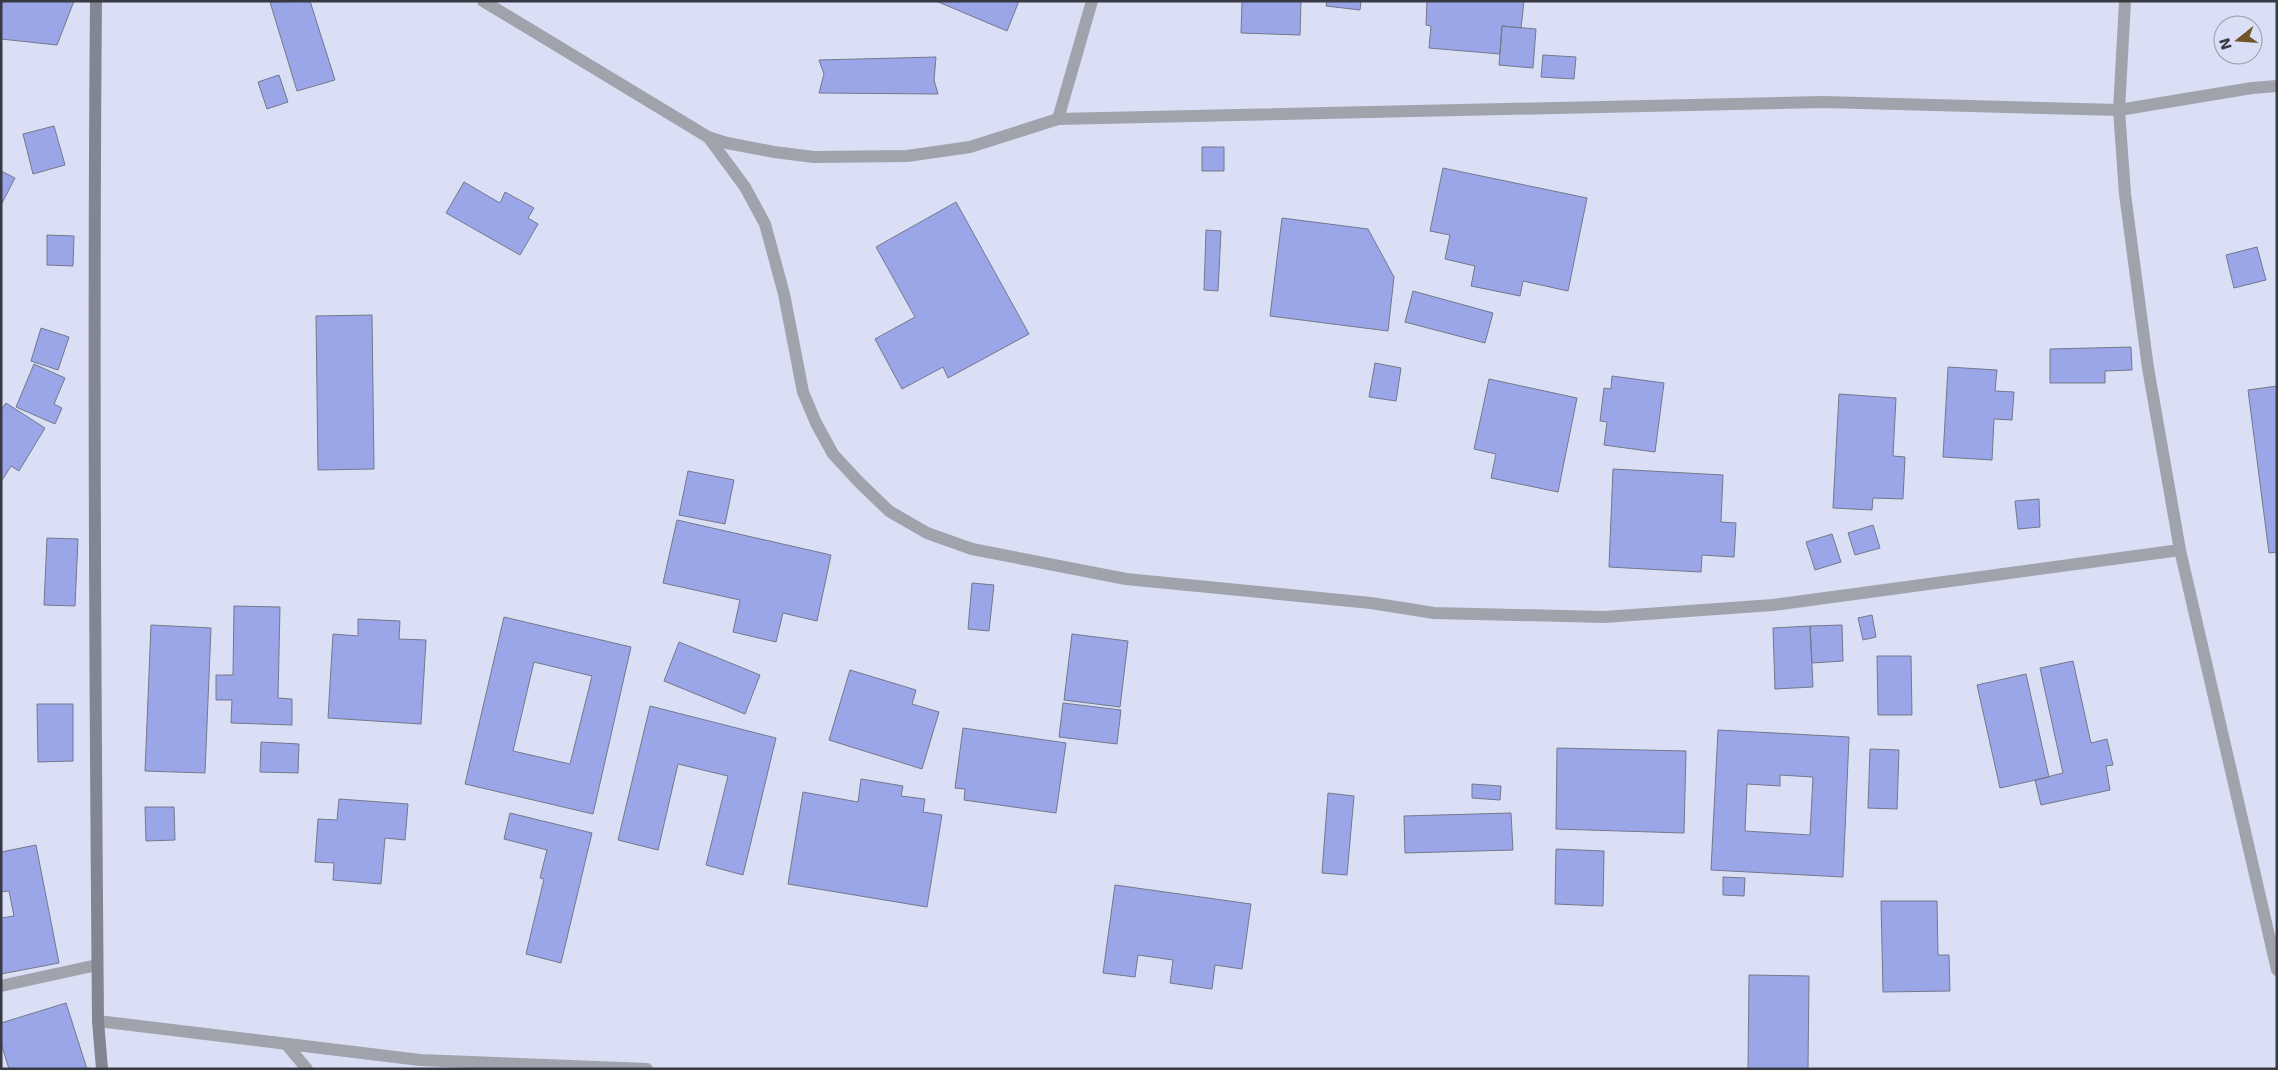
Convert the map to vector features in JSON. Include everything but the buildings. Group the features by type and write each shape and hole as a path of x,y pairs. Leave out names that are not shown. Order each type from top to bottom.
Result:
{"street":[{"path":"96,1 93,365 97,965 98,1021 102,1069"},
{"path":"483,1 708,137 774,152 814,157 907,156 970,147 1058,119 1824,102 2119,110 2252,88 2277,86"},
{"path":"1058,119 1092,1"},
{"path":"2125,1 2119,110 2125,194 2148,368 2180,550 2277,970"},
{"path":"708,137 745,187 765,224 784,294 803,392 816,423 833,454 889,511 927,533 972,549 1126,579 1371,603 1434,613 1604,616 1773,605 2180,550"},
{"path":"1,986 97,965"},
{"path":"98,1021 420,1060 647,1069"},
{"path":"286,1044 307,1069"}]}
